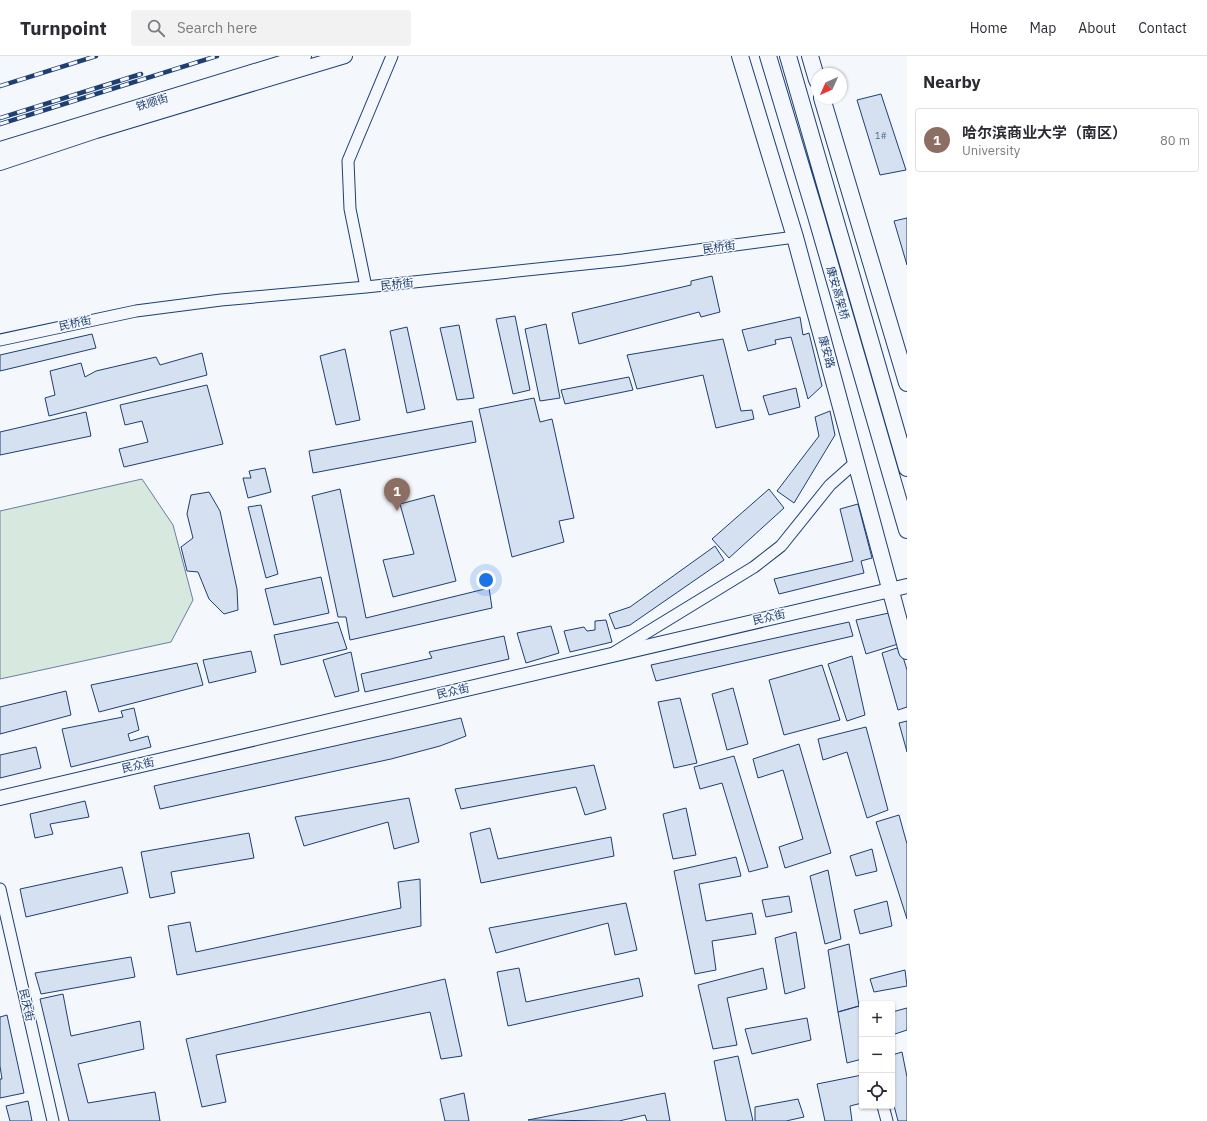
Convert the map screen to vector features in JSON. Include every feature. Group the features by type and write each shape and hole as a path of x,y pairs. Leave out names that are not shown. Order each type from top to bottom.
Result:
{"highway":[{"name":"康安路","path":"740,56 795,236 857,460 907,651"},
{"name":"康安高架桥","path":"768,56 907,530"},
{"name":"康安高架桥","path":"788,56 907,468"},
{"path":"810,56 814,68"},
{"path":"824,104 907,383"}],"main road":[{"name":"铁顺街","path":"0,149 304,56"},
{"path":"0,163 345,56"},
{"name":"民众街","path":"0,798 613,653 907,586"}],"street":[{"path":"366,287 350,209 348,161 392,56"},
{"name":"民桥街","path":"0,340 136,311 221,300 366,287 623,260 795,236"},
{"path":"613,653 754,567 781,546 830,485 857,460"},
{"name":"民庆街","path":"0,889 53,1121"},
{"path":"884,1109 887,1121"}],"shaded area":[{"path":"142,479 173,525 193,600 171,642 0,679 0,511"}],"building":[{"path":"881,94 906,170 880,175 857,100"},
{"path":"907,218 907,265 894,221"},
{"path":"712,276 720,312 701,317 699,312 579,344 572,313 691,285 691,281"},
{"path":"515,316 530,390 513,394 496,319"},
{"path":"800,317 803,335 809,333 822,386 808,399 791,337 775,340 776,344 748,351 742,330"},
{"path":"546,324 560,398 540,401 525,329"},
{"path":"459,325 474,398 457,400 440,328"},
{"path":"407,327 425,409 407,413 390,331"},
{"path":"92,334 96,348 0,371 0,355"},
{"path":"723,339 741,411 752,410 754,419 716,428 703,375 637,389 627,355"},
{"path":"345,349 360,420 336,425 320,356"},
{"path":"202,353 207,375 49,416 45,398 55,395 50,371 81,363 85,377 96,371 156,357 160,365"},
{"path":"629,377 633,390 565,404 561,390"},
{"path":"207,385 223,444 124,467 119,449 148,442 142,421 125,425 120,405"},
{"path":"796,388 800,407 769,415 763,396"},
{"path":"534,398 540,422 552,419 574,518 559,521 564,542 512,557 479,409"},
{"path":"830,411 835,435 794,503 777,491 819,436 815,417"},
{"path":"86,412 91,436 0,455 0,432"},
{"path":"472,421 476,442 313,473 309,451"},
{"path":"265,468 271,492 248,498 243,478 251,478 249,471"},
{"path":"340,489 366,618 489,588 492,608 350,640 346,617 338,617 312,496"},
{"path":"769,489 784,508 729,558 712,539"},
{"path":"209,492 220,511 237,589 238,610 224,614 209,599 198,572 187,571 181,547 193,538 187,514 191,495"},
{"path":"434,495 456,581 393,597 383,560 414,554 400,504"},
{"path":"858,504 872,558 861,561 864,573 779,594 774,579 853,561 840,509"},
{"path":"261,505 278,574 266,578 248,507"},
{"path":"715,546 724,560 630,625 615,629 609,614 630,607"},
{"path":"321,577 329,613 274,625 265,589"},
{"path":"889,613 898,644 866,654 856,620"},
{"path":"606,620 612,642 570,652 564,631 584,627 587,631 595,630 595,621"},
{"path":"338,622 347,649 281,665 274,635"},
{"path":"849,622 853,636 656,681 651,665"},
{"path":"551,626 559,653 526,663 517,633"},
{"path":"504,636 509,659 365,692 361,674 432,658 429,652"},
{"path":"900,647 907,670 907,707 898,710 882,653"},
{"path":"251,651 256,672 209,683 203,660"},
{"path":"351,652 359,691 335,697 323,660"},
{"path":"852,656 865,715 847,721 828,664"},
{"path":"197,663 203,685 99,712 91,685"},
{"path":"822,665 840,720 784,735 769,680"},
{"path":"733,688 748,744 727,750 712,694"},
{"path":"66,691 71,715 0,734 0,707"},
{"path":"680,698 697,763 674,768 658,702"},
{"path":"134,708 139,730 128,734 130,741 148,736 151,747 71,767 62,729 123,717 121,711"},
{"path":"461,718 466,736 440,746 391,759 160,809 154,786"},
{"path":"907,721 907,752 899,723"},
{"path":"866,727 888,810 867,818 847,752 823,760 818,739"},
{"path":"799,744 831,853 785,868 779,847 803,839 783,770 758,778 753,759"},
{"path":"36,747 41,768 0,778 0,755"},
{"path":"734,756 768,867 749,872 722,783 700,789 694,767"},
{"path":"594,765 606,809 585,815 576,787 461,809 455,789"},
{"path":"409,798 419,842 394,849 388,822 304,846 295,817"},
{"path":"85,801 89,817 50,824 53,834 35,838 30,814"},
{"path":"686,808 696,855 673,859 663,814"},
{"path":"899,815 907,844 907,919 876,822"},
{"path":"490,828 498,859 611,837 614,856 481,883 470,833"},
{"path":"249,833 254,858 171,872 175,893 150,898 141,852"},
{"path":"872,849 877,871 856,876 850,856"},
{"path":"736,857 741,876 699,884 706,921 752,913 756,934 712,941 716,970 695,974 674,871"},
{"path":"122,867 128,893 26,917 20,889"},
{"path":"828,870 841,939 825,944 810,876"},
{"path":"420,879 421,926 177,975 168,926 190,922 196,952 401,908 398,882"},
{"path":"789,896 792,912 766,917 762,900"},
{"path":"887,901 892,926 860,934 854,910"},
{"path":"626,903 637,950 615,955 608,923 496,953 489,928"},
{"path":"796,932 805,988 785,994 775,938"},
{"path":"849,944 859,1006 838,1012 828,950"},
{"path":"131,957 135,977 41,994 35,973"},
{"path":"519,968 526,1002 639,978 643,996 508,1026 497,972"},
{"path":"763,968 767,989 727,998 737,1045 713,1049 698,985"},
{"path":"905,970 907,986 874,992 870,979"},
{"path":"445,979 462,1056 441,1059 430,1012 216,1055 226,1102 202,1107 186,1039"},
{"path":"63,994 71,1036 140,1021 144,1049 78,1064 88,1103 155,1092 160,1121 69,1121 40,999"},
{"path":"859,1006 859,1060 847,1063 838,1012"},
{"path":"907,1008 907,1030 895,1034 895,1011"},
{"path":"7,1015 24,1093 0,1098 0,1079 2,1079 0,1066 0,1017"},
{"path":"807,1018 811,1040 752,1054 745,1029"},
{"path":"902,1052 907,1077 907,1121 898,1121 895,1109 895,1054"},
{"path":"738,1056 753,1121 726,1121 714,1061"},
{"path":"859,1076 859,1104 850,1106 852,1121 825,1121 817,1084"},
{"path":"464,1093 469,1121 445,1121 440,1099"},
{"path":"665,1093 670,1121 647,1121 645,1115 619,1121 528,1120"},
{"path":"798,1099 804,1117 786,1121 755,1121 755,1107"},
{"path":"28,1101 32,1121 10,1121 6,1106"}],"railway":[{"path":"0,86 96,56"},
{"path":"0,124 217,56"},
{"path":"0,118 141,74"}],"place":[{"name":"哈尔滨商业大学（南区）","path":"397,511"}]}
